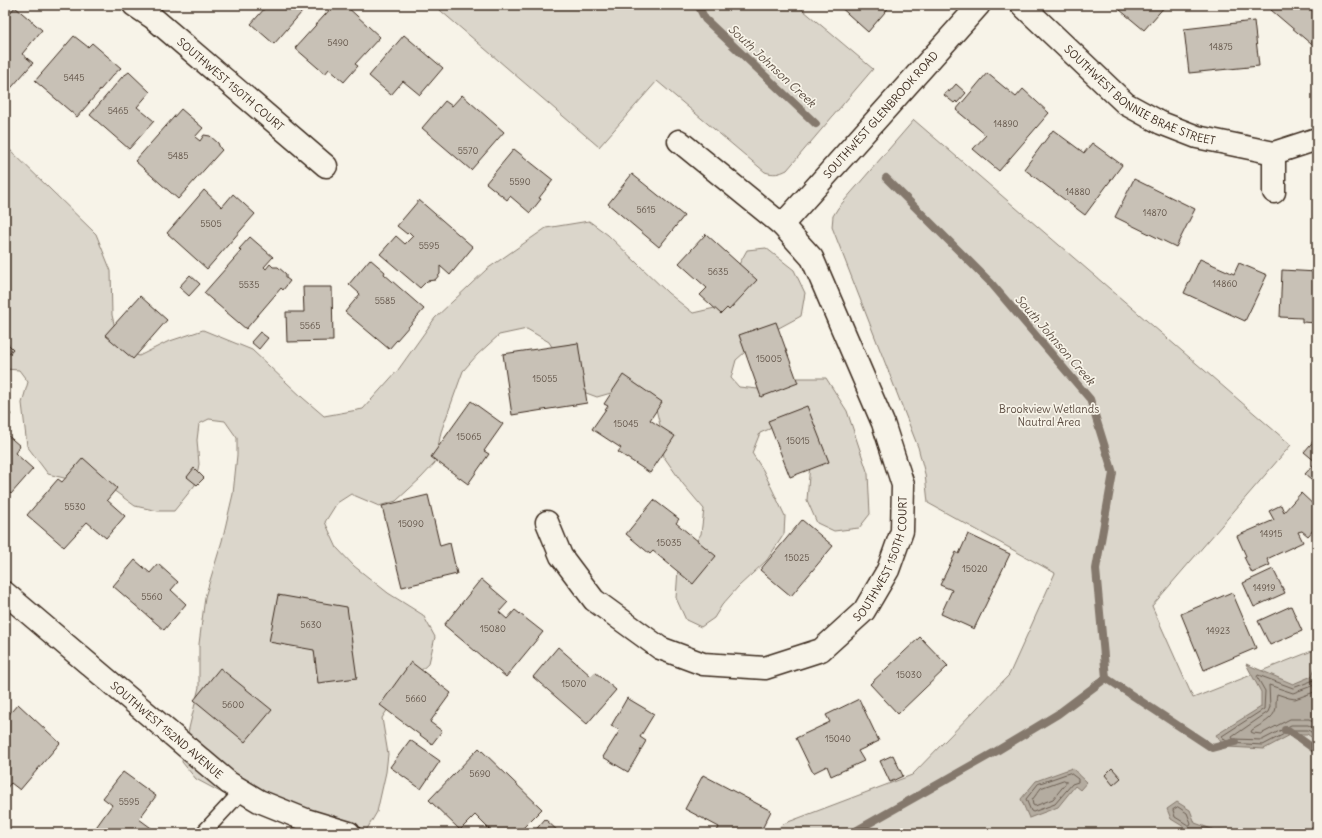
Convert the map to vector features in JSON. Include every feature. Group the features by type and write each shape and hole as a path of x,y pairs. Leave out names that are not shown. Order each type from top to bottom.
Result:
{"street":[{"name":"SOUTHWEST 150TH COURT","path":"134,5 152,17 326,166"},
{"name":"SOUTHWEST GLENBROOK ROAD","path":"782,225 979,5"},
{"name":"SOUTHWEST BONNIE BRAE STREET","path":"1022,5 1126,104 1161,124 1197,137 1274,153 1317,139"},
{"name":"SOUTHWEST 150TH COURT","path":"547,522 561,556 594,600 660,648 703,664 765,668 821,650 864,611 888,570 902,532 903,486 883,422 812,258 782,225 679,141"},
{"path":"1274,153 1274,192"},
{"name":"SOUTHWEST 152ND AVENUE","path":"5,593 228,783 259,801 306,820 349,833"}],"lane":[{"path":"203,833 242,791"}],"green space":[{"path":"434,5 797,5 873,69 787,170 771,174 765,172 657,81 599,147"},
{"name":"Brookview Wetlands Nautral Area","path":"914,120 1291,445 1152,606 1193,698 1317,649 1317,833 773,833 783,824 912,775 1009,675 1055,573 928,503 925,474 918,447 832,227 833,216 838,208"},
{"path":"5,145 96,234 111,271 112,315 115,328 125,350 139,356 167,342 203,330 252,350 324,416 363,409 398,370 435,318 487,269 546,228 589,221 608,235 668,293 693,313 719,307 732,277 747,250 766,248 794,270 805,293 801,316 762,337 736,360 731,378 739,387 758,389 787,378 826,378 847,411 868,474 870,514 859,528 834,531 817,523 807,500 810,464 786,422 760,433 752,453 763,470 785,516 784,534 767,560 738,587 722,605 714,618 701,627 686,620 676,598 678,569 701,534 704,509 683,484 664,457 660,425 654,401 632,387 597,397 578,390 549,342 527,329 499,335 477,355 463,371 441,432 435,463 396,501 379,506 351,494 337,503 325,522 337,548 354,566 388,593 423,615 435,637 429,663 401,689 382,718 388,754 386,772 377,812 367,829 347,833 281,820 239,802 196,779 182,762 199,687 199,644 205,597 222,541 233,494 237,455 237,438 225,421 209,419 199,424 197,440 199,464 195,485 174,511 158,511 135,506 98,479 68,479 48,474 27,446 22,403 28,382 19,370 5,369"}],"water":[{"path":"1317,662 1317,741 1307,734 1292,734 1264,749 1228,747 1221,742 1216,735 1261,707 1261,692 1246,664 1293,684 1312,676"},
{"path":"1072,768 1087,782 1080,790 1075,786 1058,807 1029,818 1021,799 1036,781"},
{"path":"1177,802 1190,810 1195,823 1217,831 1235,831 1237,833 1198,833 1189,830 1171,819 1167,809"}],"building":[{"path":"261,5 308,5 274,44 251,24 265,8"},
{"path":"334,5 345,5 380,37 355,64 358,66 344,82 329,69 325,74 295,48"},
{"path":"838,5 891,5 868,32"},
{"path":"1124,5 1166,5 1144,30 1120,10"},
{"path":"1275,5 1317,5 1317,37 1311,44 1271,10"},
{"path":"15,7 42,30 22,54 33,63 5,95 5,19"},
{"path":"1254,21 1259,66 1189,73 1184,29"},
{"path":"404,35 443,68 420,95 403,81 391,95 369,76"},
{"path":"74,36 88,47 92,43 121,68 113,75 77,117 35,81"},
{"path":"129,72 150,92 137,107 154,121 129,149 90,115 122,77"},
{"path":"987,73 1016,97 1023,89 1049,113 999,171 973,149 986,135 956,110"},
{"path":"956,84 966,93 957,103 956,101 954,103 944,95"},
{"path":"462,95 504,132 471,170 422,128 445,101 452,106"},
{"path":"181,109 203,128 195,137 200,141 204,135 210,136 218,143 222,150 178,199 135,161"},
{"path":"1053,130 1084,153 1092,143 1122,165 1085,215 1024,169"},
{"path":"514,149 553,180 530,213 510,196 507,200 486,183"},
{"path":"632,174 684,216 659,247 608,204"},
{"path":"1134,179 1195,209 1176,247 1115,217"},
{"path":"204,190 222,207 233,194 255,214 207,269 167,233"},
{"path":"419,200 473,247 450,275 440,266 440,274 435,280 427,281 420,288 380,254 396,236 405,244 413,236 409,232 407,234 397,226"},
{"path":"706,234 757,280 729,310 727,308 721,314 700,295 707,288 679,263"},
{"path":"250,237 273,257 264,267 266,269 270,264 273,267 278,267 286,274 286,278 290,281 283,290 281,288 246,329 204,293 241,251 239,249"},
{"path":"370,259 385,272 384,274 424,309 389,349 345,312 360,294 349,284"},
{"path":"1200,259 1234,274 1239,263 1267,275 1245,321 1184,293"},
{"path":"1282,270 1317,272 1317,323 1302,322 1302,318 1280,317"},
{"path":"190,275 200,284 189,296 179,287"},
{"path":"303,287 332,287 333,341 287,342 286,312 304,312"},
{"path":"140,296 167,320 133,359 105,335"},
{"path":"776,322 798,383 761,397 739,335"},
{"path":"260,332 268,338 259,349 251,342"},
{"path":"5,341 13,349 5,358"},
{"path":"578,343 587,403 512,415 503,354"},
{"path":"623,375 662,402 650,420 675,436 650,473 618,452 621,448 592,429 608,406 604,404"},
{"path":"471,401 503,424 484,451 489,454 468,484 431,457"},
{"path":"807,406 829,462 790,477 768,421"},
{"path":"5,409 11,414 5,422"},
{"path":"5,433 20,446 15,453 33,469 11,494 5,488"},
{"path":"1317,437 1317,484 1305,474 1316,462 1304,452"},
{"path":"83,458 117,488 107,500 125,516 106,538 87,522 64,547 27,515 58,479 62,482"},
{"path":"194,468 204,478 197,485 187,477"},
{"path":"1301,493 1317,508 1317,526 1308,536 1302,531 1298,532 1303,542 1267,559 1270,565 1252,573 1244,557 1246,556 1237,536 1274,520 1269,511 1281,505 1284,512"},
{"path":"428,495 440,546 450,543 457,574 402,587 382,506"},
{"path":"654,500 679,519 676,523 716,556 693,584 653,551 650,554 626,534"},
{"path":"802,520 833,546 791,596 760,570"},
{"path":"968,534 1010,554 974,629 941,614 952,590 940,585 956,552 959,554"},
{"path":"135,560 150,573 158,564 178,582 171,590 186,604 164,630 113,586"},
{"path":"1273,569 1285,593 1254,607 1243,583"},
{"path":"481,579 508,602 499,612 507,619 515,610 543,632 506,677 444,625"},
{"path":"1232,592 1256,648 1204,670 1181,614"},
{"path":"278,595 347,607 357,678 318,683 314,650 269,642"},
{"path":"1291,606 1302,631 1270,645 1258,621"},
{"path":"920,637 948,666 898,714 870,684"},
{"path":"558,647 591,676 595,672 616,690 587,724 533,677"},
{"path":"411,662 451,693 430,722 442,731 432,744 380,705"},
{"path":"220,668 272,710 245,742 194,700"},
{"path":"627,698 654,714 640,737 646,741 628,772 603,757 620,730 611,726"},
{"path":"859,699 879,741 858,751 864,761 831,776 827,766 813,773 796,738 830,722 826,715"},
{"path":"18,704 60,743 20,790 11,783 5,790 5,719"},
{"path":"410,740 440,761 421,789 390,767"},
{"path":"479,748 542,809 518,833 493,833 475,815 460,830 429,800"},
{"path":"893,755 903,776 890,782 880,761"},
{"path":"1112,768 1121,778 1113,785 1105,775"},
{"path":"123,772 156,796 139,819 154,830 151,833 92,833 112,805 103,798"},
{"path":"703,775 771,811 760,833 716,833 719,827 685,809"},
{"path":"545,819 560,833 533,833"}],"waterway":[{"name":"South Johnson Creek","path":"698,5 705,19 816,124"},
{"name":"South Johnson Creek","path":"886,178 991,283 1090,399 1113,473 1096,569 1106,678 1212,748 1235,742"},
{"path":"852,833 995,752 1058,714 1106,678"},
{"name":"South Johnson Creek","path":"1285,730 1288,730 1317,751"}]}
